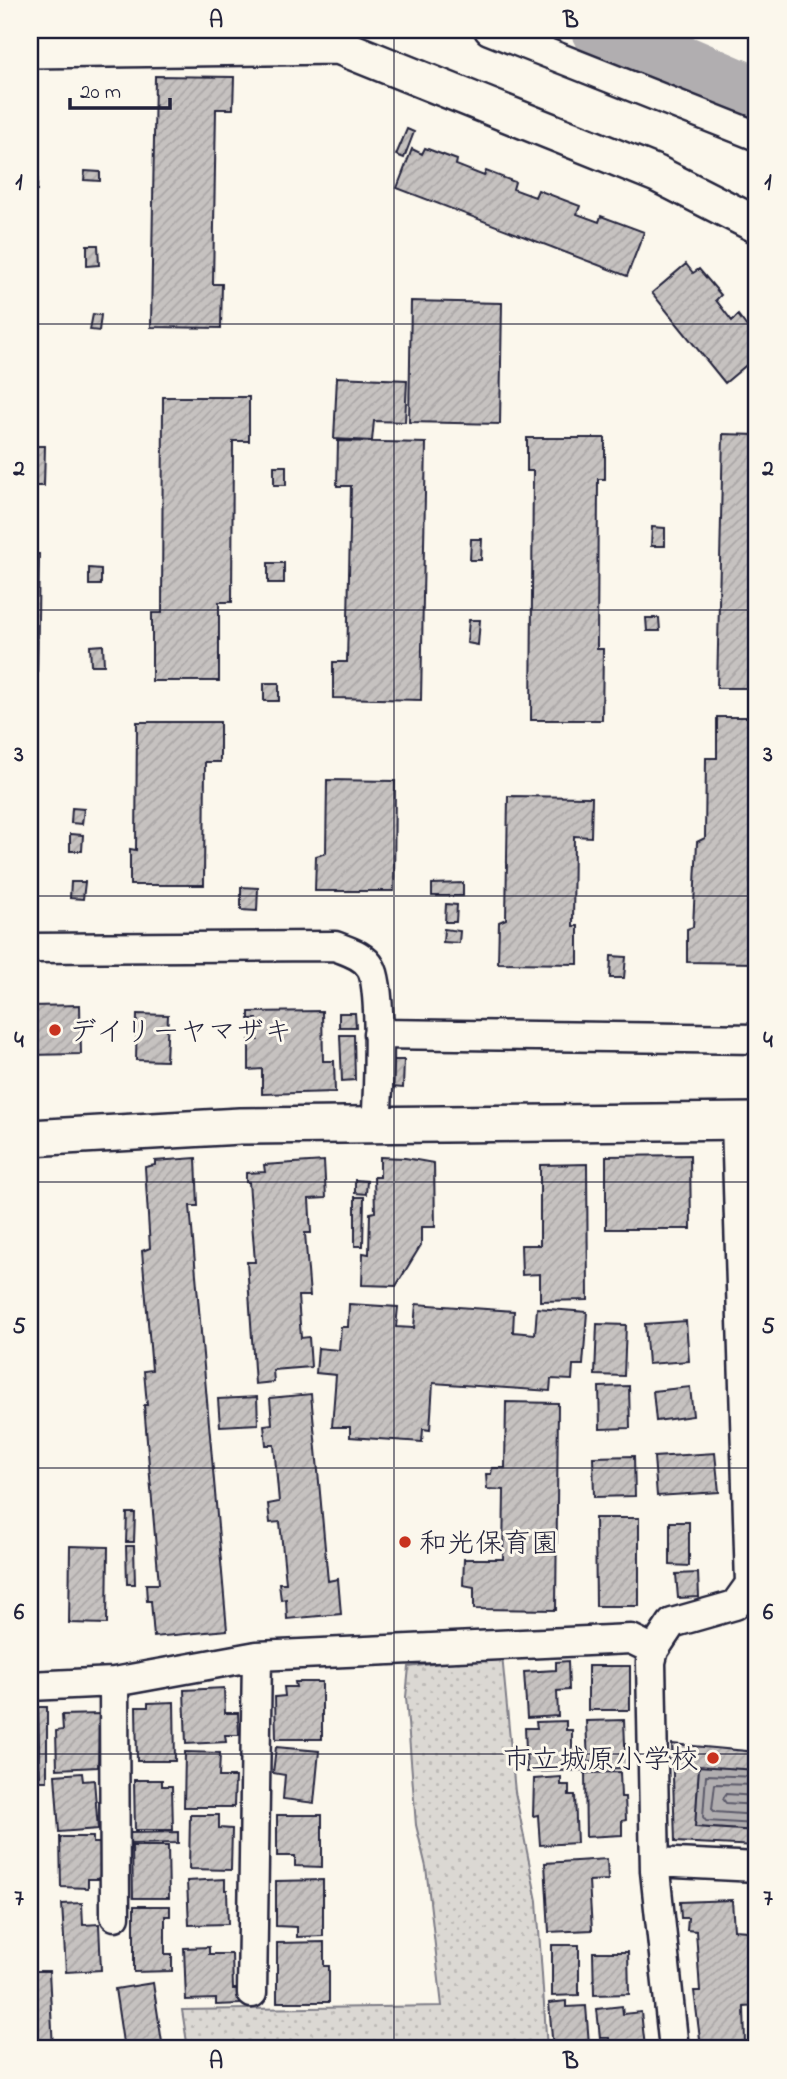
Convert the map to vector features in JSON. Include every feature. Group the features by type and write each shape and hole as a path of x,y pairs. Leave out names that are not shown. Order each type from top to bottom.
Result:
{"street":[{"path":"489,30 757,136"},
{"path":"30,50 342,38 657,174 757,225"},
{"path":"30,948 335,946 359,956 372,968 377,996 376,1124"},
{"path":"378,1034 757,1039"},
{"path":"30,1138 240,1126 747,1121 750,1584 735,1605 672,1623 654,1650 651,1662 655,1862 674,2049"},
{"path":"30,1686 114,1682 257,1656 631,1639 654,1650"},
{"path":"252,1993 257,1656"},
{"path":"114,1682 115,1916"},
{"path":"655,1862 757,1867"}],"shaded area":[{"path":"502,1655 515,1792 537,1901 547,2049 188,2049 182,2010 442,2006 426,1867 416,1825 406,1697 409,1667"}],"water":[{"path":"699,1766 757,1770 757,1831 695,1827"}],"building":[{"path":"155,76 234,77 233,109 216,109 213,284 222,284 221,328 151,327"},
{"path":"407,129 414,132 404,158 396,155"},
{"path":"425,148 457,160 456,165 484,176 486,171 515,182 513,189 535,197 538,190 580,206 577,214 599,222 601,216 644,232 627,276 397,188 412,149 422,154"},
{"path":"30,153 38,153 37,190 30,190"},
{"path":"85,171 100,172 100,181 84,180"},
{"path":"87,245 98,245 99,265 87,266"},
{"path":"686,264 693,273 699,269 721,295 716,300 732,321 738,315 757,340 757,344 752,348 757,356 725,383 652,293"},
{"path":"411,301 502,303 500,424 409,422"},
{"path":"93,314 101,315 99,331 90,330"},
{"path":"337,377 407,380 405,422 374,421 372,441 334,439"},
{"path":"163,397 249,397 249,441 233,441 232,602 219,602 219,681 152,681 152,613 162,613"},
{"path":"723,434 757,435 757,688 717,688"},
{"path":"527,438 605,438 605,479 598,479 597,649 603,649 602,720 531,720 533,471 527,471"},
{"path":"338,441 426,443 421,700 333,698 333,662 347,662 351,486 337,486"},
{"path":"30,446 45,446 44,486 30,486"},
{"path":"274,466 286,466 286,485 274,485"},
{"path":"652,527 665,528 665,546 651,546"},
{"path":"471,539 482,539 481,560 470,560"},
{"path":"30,554 39,554 37,681 30,681"},
{"path":"268,563 284,563 284,583 268,583"},
{"path":"89,568 101,569 101,585 89,585"},
{"path":"646,618 659,618 660,631 647,631"},
{"path":"469,620 480,620 478,645 467,643"},
{"path":"103,645 104,665 91,665 90,646"},
{"path":"264,683 279,683 279,701 264,701"},
{"path":"717,717 757,717 757,835 751,835 750,933 757,933 756,963 687,962 687,929 693,927 697,842 705,838 706,758 717,758"},
{"path":"137,722 220,722 220,762 205,762 204,885 130,885 130,849 136,850"},
{"path":"327,780 395,781 394,891 315,891 316,856 326,853"},
{"path":"508,796 592,797 591,837 574,836 573,926 578,926 578,964 498,963 499,922 506,919"},
{"path":"72,808 84,809 82,824 71,823"},
{"path":"70,834 83,835 82,851 70,851"},
{"path":"71,882 85,882 83,899 70,898"},
{"path":"463,883 463,896 432,896 432,884"},
{"path":"241,887 258,888 257,911 241,910"},
{"path":"446,904 457,905 456,922 445,922"},
{"path":"444,929 460,931 459,943 443,942"},
{"path":"611,956 626,957 624,978 610,978"},
{"name":"デイリーヤマザキ","path":"80,1005 81,1054 30,1055 30,1006"},
{"path":"322,1011 323,1061 334,1061 335,1092 262,1094 262,1069 249,1070 249,1040 258,1040 257,1019 249,1019 249,1012"},
{"path":"339,1013 355,1013 356,1027 339,1027"},
{"path":"137,1014 168,1015 166,1061 136,1060"},
{"path":"340,1035 354,1035 355,1080 342,1081"},
{"path":"393,1060 404,1060 403,1088 392,1087"},
{"path":"690,1155 691,1229 606,1229 606,1156"},
{"path":"380,1157 434,1163 435,1227 421,1227 421,1245 396,1286 362,1285 363,1253 369,1254 370,1213 375,1212 374,1177 380,1177"},
{"path":"196,1158 198,1206 190,1206 227,1630 154,1637 151,1601 147,1601 146,1584 159,1584 144,1405 147,1405 144,1371 152,1370 142,1251 150,1248 145,1167 155,1165 155,1161"},
{"path":"324,1161 326,1198 309,1199 311,1233 305,1233 310,1296 298,1296 301,1338 309,1337 311,1367 273,1370 274,1382 255,1384 247,1262 255,1262 246,1173 265,1172 264,1165"},
{"path":"587,1164 588,1300 540,1301 540,1274 522,1275 521,1245 540,1245 540,1165"},
{"path":"355,1180 367,1181 366,1194 355,1193"},
{"path":"355,1197 364,1197 363,1246 355,1246"},
{"path":"349,1304 398,1307 396,1327 414,1328 416,1304 514,1311 513,1332 535,1334 537,1308 587,1312 583,1365 573,1365 572,1380 551,1379 550,1391 433,1383 430,1430 423,1429 422,1442 350,1437 350,1427 332,1427 336,1375 316,1373 318,1348 339,1350 341,1327 348,1327"},
{"path":"686,1321 689,1361 648,1364 645,1324"},
{"path":"597,1324 626,1325 624,1376 595,1375"},
{"path":"629,1386 630,1428 600,1429 599,1387"},
{"path":"690,1387 693,1416 656,1421 653,1391"},
{"path":"311,1394 328,1581 338,1579 341,1614 287,1619 286,1599 281,1600 279,1583 286,1583 280,1522 270,1523 268,1504 279,1502 274,1445 266,1445 264,1425 272,1424 270,1398"},
{"path":"257,1397 258,1424 220,1426 218,1399"},
{"path":"506,1402 558,1403 556,1610 474,1609 474,1587 463,1585 464,1559 503,1559 504,1490 487,1489 486,1474 491,1474 492,1468 505,1468"},
{"path":"715,1453 719,1492 657,1496 654,1457"},
{"path":"634,1456 635,1496 594,1497 593,1457"},
{"path":"127,1513 135,1513 134,1542 126,1542"},
{"path":"595,1518 639,1518 639,1606 596,1606"},
{"path":"670,1522 689,1522 689,1566 670,1565"},
{"path":"70,1546 108,1547 107,1624 69,1623"},
{"path":"126,1546 134,1546 135,1584 127,1584"},
{"path":"698,1573 699,1597 678,1598 676,1574"},
{"path":"568,1661 569,1690 557,1691 558,1716 527,1718 524,1672 556,1670 556,1662"},
{"path":"588,1666 630,1666 630,1710 588,1710"},
{"path":"295,1682 322,1682 322,1739 276,1739 275,1697 285,1696 284,1687 296,1687"},
{"path":"224,1688 225,1713 238,1713 239,1735 225,1735 226,1742 186,1744 184,1690"},
{"path":"174,1702 175,1761 137,1761 136,1707 148,1707 148,1703"},
{"path":"38,1707 47,1707 47,1781 40,1781"},
{"path":"99,1714 98,1767 57,1769 56,1731 63,1730 62,1715"},
{"path":"624,1720 626,1768 597,1769 596,1762 588,1762 586,1721"},
{"path":"566,1721 566,1730 572,1730 572,1752 586,1751 586,1770 527,1772 525,1728 537,1728 536,1722"},
{"path":"672,1744 757,1752 757,1770 699,1766 695,1827 757,1831 757,1846 675,1842"},
{"path":"276,1747 319,1751 314,1803 283,1799 285,1775 273,1773"},
{"path":"185,1752 220,1753 219,1777 235,1777 234,1807 184,1807"},
{"path":"620,1772 621,1797 625,1797 626,1820 622,1821 622,1835 586,1837 585,1773"},
{"path":"82,1773 83,1781 94,1780 98,1829 59,1832 55,1775"},
{"path":"561,1777 561,1785 569,1785 569,1795 575,1795 577,1843 540,1845 538,1815 533,1816 534,1779"},
{"path":"134,1780 162,1780 162,1786 172,1786 173,1830 135,1830"},
{"path":"190,1815 219,1815 219,1828 232,1829 231,1870 189,1869"},
{"path":"277,1815 322,1815 322,1867 295,1866 295,1856 277,1856"},
{"path":"178,1832 178,1843 130,1844 129,1833"},
{"path":"60,1837 93,1837 93,1843 104,1843 101,1879 88,1879 88,1888 61,1887"},
{"path":"132,1846 168,1846 169,1898 133,1898"},
{"path":"607,1859 608,1880 589,1881 592,1930 549,1932 545,1863"},
{"path":"225,1879 228,1924 189,1925 187,1881"},
{"path":"323,1880 323,1936 297,1937 297,1927 276,1926 276,1881"},
{"path":"732,1900 734,1930 748,1931 756,2006 744,2007 745,2043 701,2047 694,1991 700,1991 696,1931 687,1930 688,1918 681,1918 680,1902"},
{"path":"82,1903 83,1925 99,1924 101,1970 66,1972 62,1904"},
{"path":"134,1906 170,1906 170,1916 165,1916 165,1954 172,1954 172,1971 134,1972"},
{"path":"324,1942 324,1966 329,1966 329,2002 277,2002 277,1943"},
{"path":"552,1945 579,1945 579,1995 552,1996"},
{"path":"209,1947 209,1954 232,1954 233,1989 239,1989 240,2004 216,2005 216,1999 186,2000 184,1948"},
{"path":"593,1952 628,1952 629,1994 594,1995"},
{"path":"30,1971 49,1971 53,2049 30,2049"},
{"path":"153,1983 163,2049 124,2049 115,1989"},
{"path":"566,2001 566,2007 586,2006 589,2044 582,2045 583,2049 553,2049 549,2003"},
{"path":"622,2006 623,2014 641,2012 645,2047 642,2049 611,2049 609,2038 600,2038 597,2009"}],"waterway":[{"path":"601,30 757,97"}],"place":[{"name":"デイリーヤマザキ","path":"55,1030"},
{"name":"和光保育園","path":"405,1542"},
{"name":"市立城原小学校","path":"713,1758"}]}
